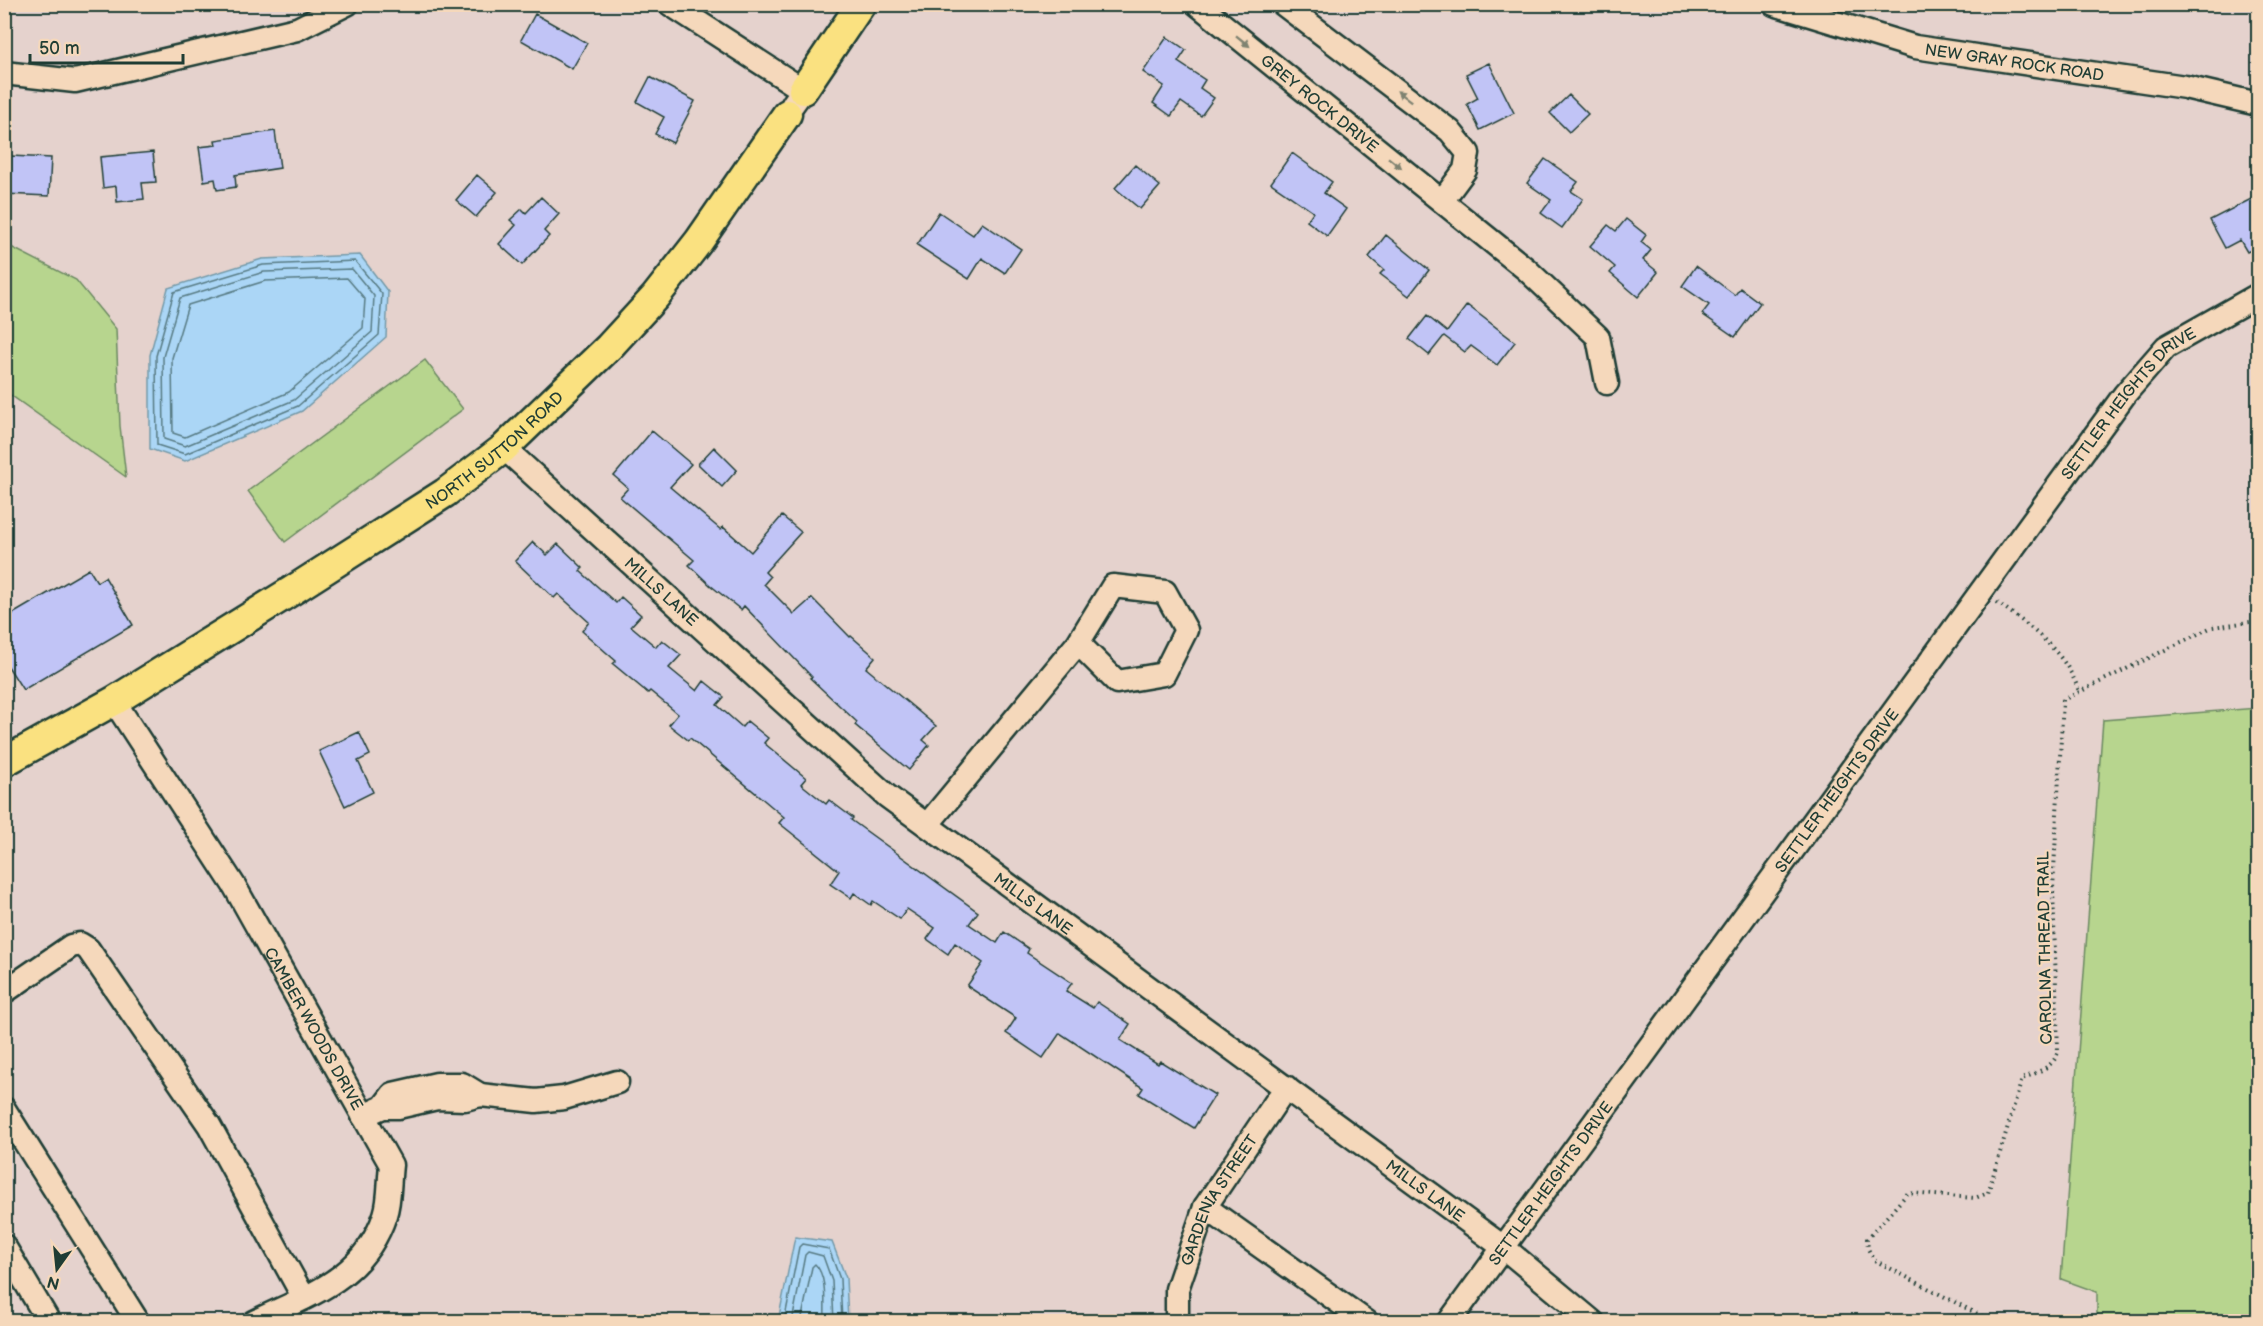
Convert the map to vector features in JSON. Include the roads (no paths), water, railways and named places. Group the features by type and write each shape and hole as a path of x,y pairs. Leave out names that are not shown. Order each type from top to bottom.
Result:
{"main road":[{"name":"NORTH SUTTON ROAD","path":"802,90 861,4"},
{"name":"NORTH SUTTON ROAD","path":"4,762 114,701 293,590 445,493 504,448 609,347 655,297 699,241 786,114"}],"street":[{"path":"4,74 75,81 297,29 347,4"},
{"path":"670,4 802,90"},
{"name":"GREY ROCK DRIVE","path":"1197,4 1526,269 1598,337 1607,383"},
{"path":"1282,4 1450,131 1456,138 1468,153 1465,170 1442,201"},
{"name":"NEW GRAY ROCK ROAD","path":"1774,4 1915,47 2185,87 2259,104"},
{"name":"NORTH SUTTON ROAD","path":"786,114 802,90"},
{"name":"SETTLER HEIGHTS DRIVE","path":"1449,1322 2125,394 2166,347 2259,295"},
{"name":"MILLS LANE","path":"504,448 887,796 1503,1247 1593,1322"},
{"path":"927,825 1078,642 1113,586 1165,592 1186,630 1164,674 1117,682 1078,642"},
{"name":"CAMBER WOODS DRIVE","path":"114,701 235,886 373,1111 391,1165 386,1215 365,1256 331,1285 254,1322"},
{"path":"4,992 71,946 80,944 88,949 209,1125 304,1298"},
{"path":"373,1111 398,1107 436,1091 465,1099 480,1095 536,1101 564,1098 617,1082"},
{"name":"GARDENIA STREET","path":"1177,1322 1177,1289 1205,1207 1286,1087"},
{"path":"4,1109 138,1322"},
{"path":"1205,1207 1367,1322"},
{"path":"4,1246 49,1322"}],"water":[{"path":"360,255 388,292 386,337 302,411 185,461 150,449 150,355 168,288 262,259"},
{"path":"795,1237 832,1242 846,1278 848,1321 778,1321"}]}
